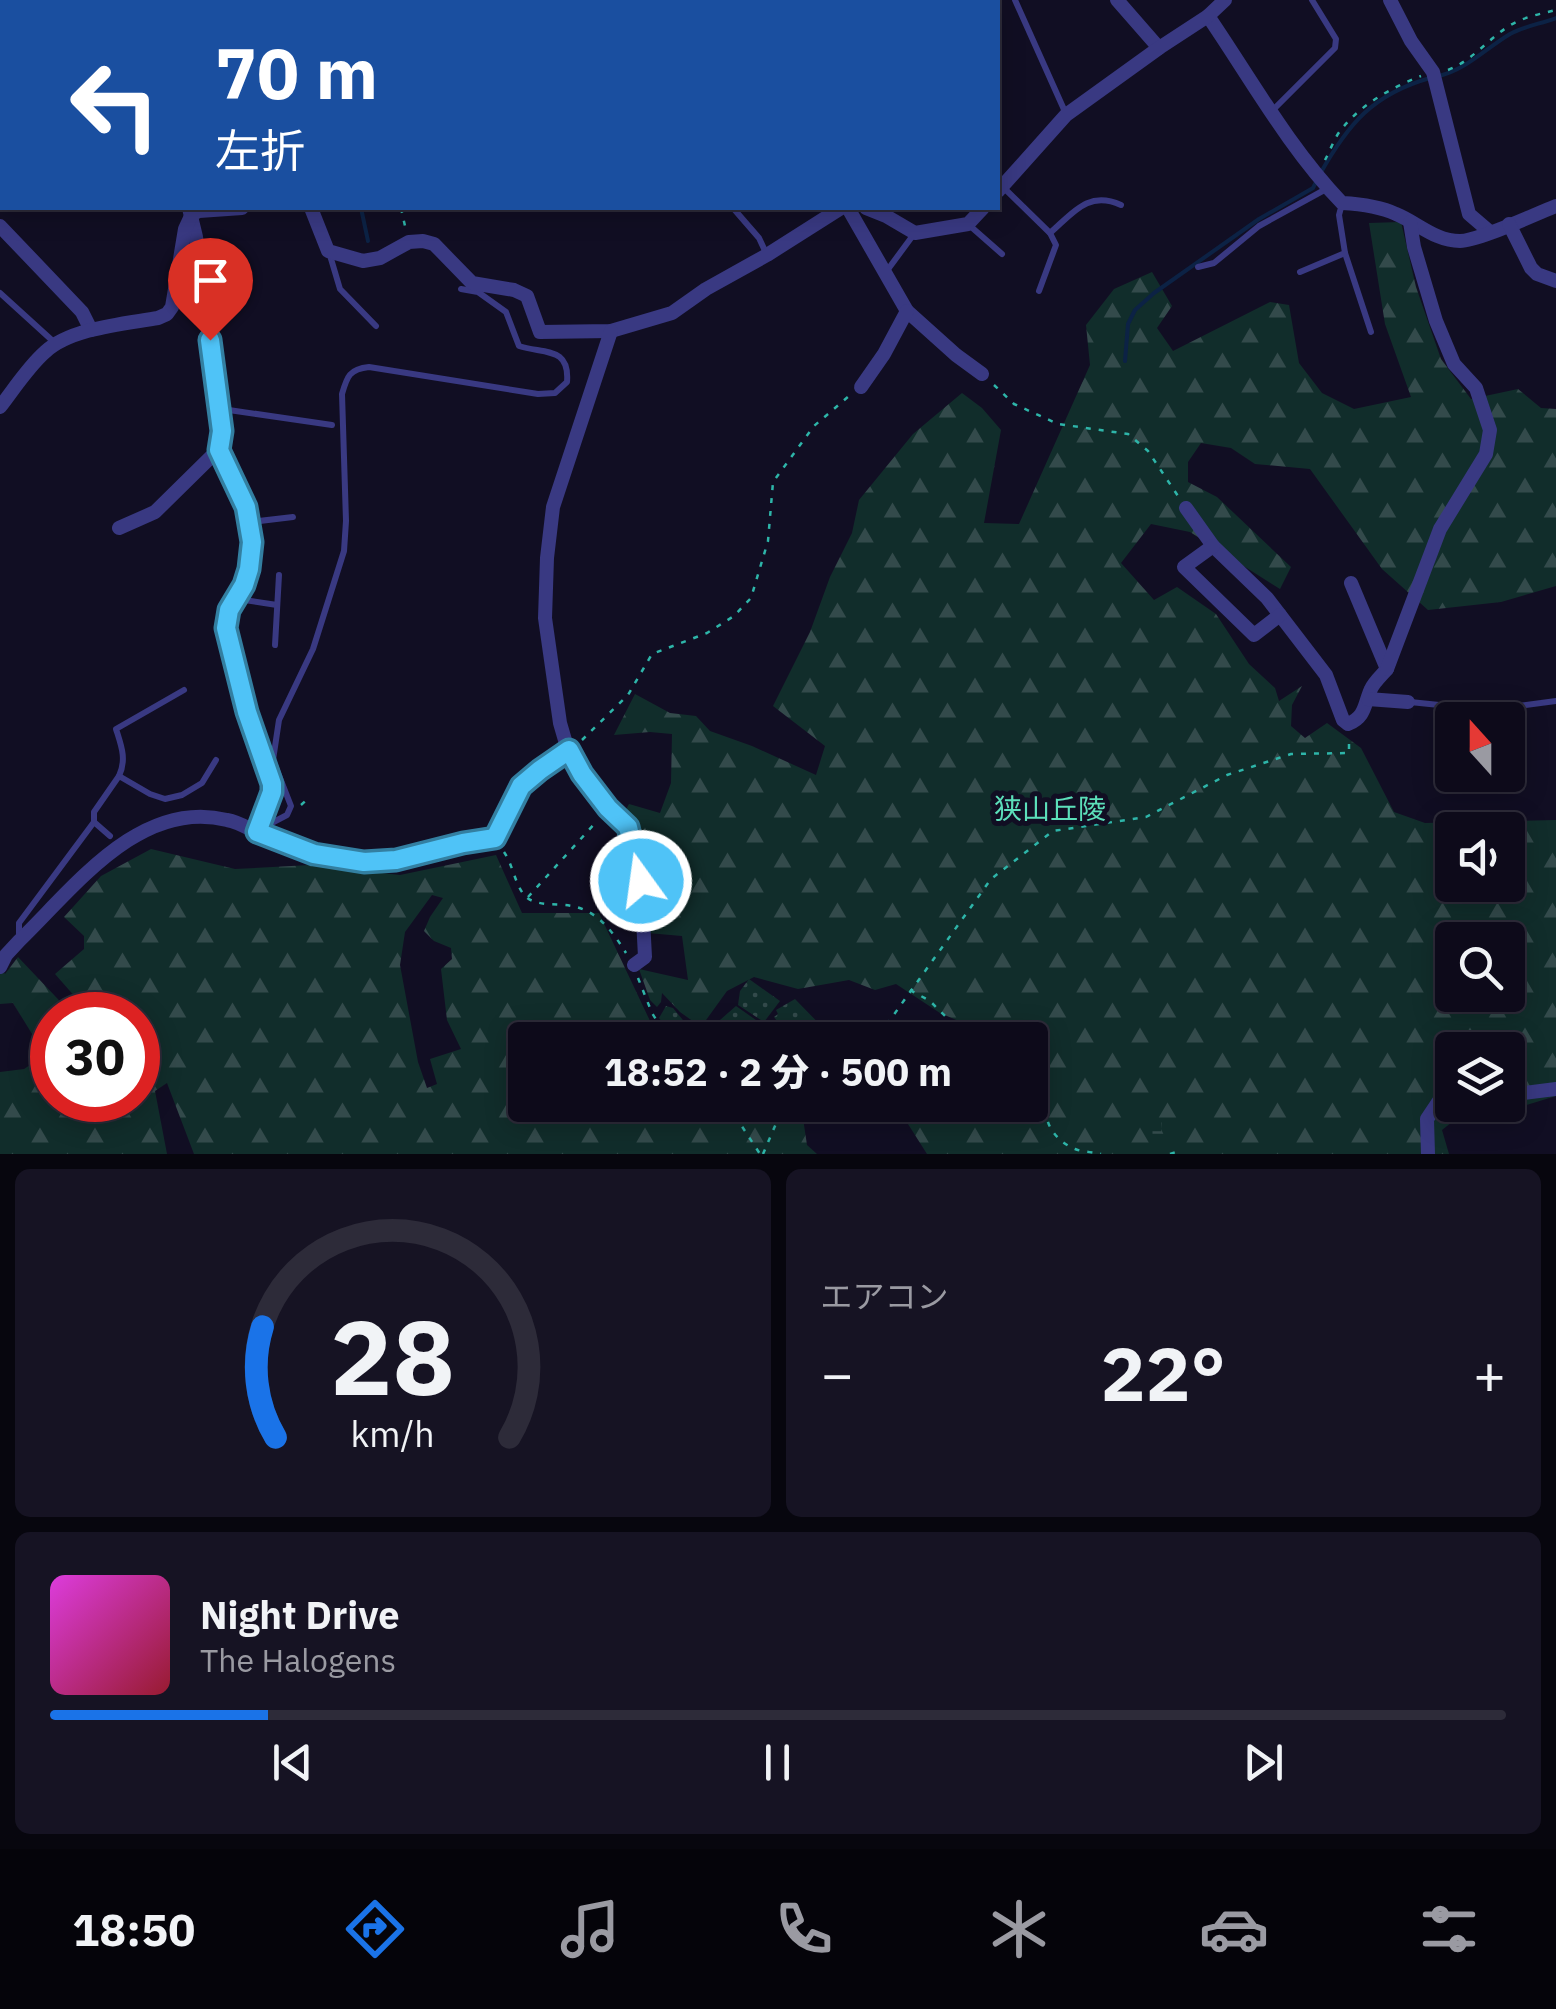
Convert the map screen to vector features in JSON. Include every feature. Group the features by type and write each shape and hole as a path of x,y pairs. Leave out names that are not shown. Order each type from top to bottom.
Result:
{"street":[{"path":"1117,0 1159,48"},
{"path":"1000,189 1066,115 1208,16 1225,0"},
{"path":"1390,0 1434,76 1468,214 1490,232"},
{"path":"1208,16 1270,112 1342,203 1396,214 1446,240 1466,241 1556,206"},
{"path":"312,210 328,251 362,261 380,258 409,242 423,240 434,244 472,283 527,296 540,332 611,331 672,313 841,210"},
{"path":"845,210 906,311 982,374"},
{"path":"871,210 915,233 968,224 981,210"},
{"path":"0,407 56,344 91,330 166,314 172,306 190,211"},
{"path":"190,211 220,409 219,450 250,522 249,569 229,610 226,628 247,712 272,784 257,832"},
{"path":"1186,508 1213,546 1267,598 1326,674 1343,720 1348,724 1356,721 1364,712 1371,688 1387,669 1440,529 1486,454 1490,430 1476,388 1454,364 1436,320 1410,222"},
{"path":"1509,224 1531,268 1556,281"},
{"path":"0,226 82,312 91,330"},
{"path":"862,387 906,311"},
{"path":"611,331 554,507 545,618 560,723 569,750 608,808 628,827 641,881 645,956 634,965"},
{"path":"119,528 155,512 219,450"},
{"path":"1213,546 1184,567 1254,635 1280,615"},
{"path":"1351,583 1387,669"},
{"path":"1368,699 1408,702"},
{"path":"0,967 18,941 102,859 155,824 208,816 237,823 314,854 364,862 396,860 495,838 521,786 569,750"},
{"path":"1525,1093 1556,1089"},
{"path":"1428,1154 1427,1119 1435,1106"}],"lane":[{"path":"1015,0 1066,115"},
{"path":"1270,112 1335,48 1336,39 1312,0"},
{"path":"1198,268 1214,263 1322,181"},
{"path":"1000,189 1050,234 1056,245 1039,291"},
{"path":"1050,234 1088,201 1111,200 1121,205"},
{"path":"1342,203 1344,253 1371,332"},
{"path":"735,210 760,238 767,254"},
{"path":"968,224 1002,254"},
{"path":"886,273 915,233"},
{"path":"328,251 340,289 376,326"},
{"path":"1300,272 1344,253"},
{"path":"257,832 288,815 291,806 272,760 279,720 313,649 344,550 342,394 346,378 357,368 369,367 538,394 555,392 567,382 564,360 555,353 518,346 506,312 478,292 461,289"},
{"path":"0,293 56,344"},
{"path":"220,409 332,425"},
{"path":"250,522 293,517"},
{"path":"275,645 279,575"},
{"path":"236,599 277,605"},
{"path":"18,941 19,922 94,822 94,812 123,768 124,754 116,728 184,690"},
{"path":"1408,702 1488,710 1556,701"},
{"path":"119,776 164,799 182,795 202,783 216,760"},
{"path":"94,822 110,836"}],"path":[{"path":"1322,181 1339,132 1365,106 1398,85 1462,64 1509,26 1556,10"},
{"path":"401,210 409,242"},
{"path":"982,374 1014,404 1058,424 1128,434 1148,451 1186,508"},
{"path":"569,750 597,728 628,695 652,654 707,634 734,616 751,598 768,541 773,482 814,426 862,387"},
{"path":"888,1022 991,879 1053,830 1146,817 1227,776 1291,754 1349,753 1348,724"},
{"path":"527,898 608,808"},
{"path":"495,838 527,898 576,906 597,917 613,932 634,965 657,1022"},
{"path":"910,990 930,1001 951,1022"},
{"path":"739,1122 761,1154"},
{"path":"761,1154 776,1122"},
{"path":"1047,1122 1056,1136 1075,1149 1101,1154"}],"green space":[{"name":"狭山丘陵","path":"1401,222 1416,287 1441,359 1471,399 1518,389 1541,408 1556,409 1556,586 1501,602 1428,610 1382,569 1310,469 1255,464 1231,448 1201,443 1188,462 1188,482 1217,497 1291,567 1280,589 1190,532 1151,524 1121,563 1154,600 1177,587 1216,614 1249,664 1275,688 1279,701 1302,686 1292,705 1291,726 1305,738 1327,723 1361,748 1394,812 1435,823 1435,902 1525,902 1525,821 1556,820 1556,1096 1525,1105 1525,1032 1435,1032 1435,1122 1452,1122 1442,1130 1449,1154 927,1154 908,1124 901,1122 1048,1122 1048,1022 961,1022 896,984 875,990 849,980 798,989 754,977 727,991 705,1022 694,1022 662,993 657,1007 650,1000 639,969 688,980 682,936 648,933 622,817 629,804 660,813 671,783 672,734 614,735 635,694 670,713 696,716 710,731 816,775 825,746 773,706 852,533 859,500 913,434 962,393 982,408 1001,430 984,523 1019,524 1090,365 1086,325 1114,289 1152,272 1172,306 1157,328 1173,351 1270,302 1289,305 1299,363 1322,393 1354,409 1411,397 1385,324 1369,223"},
{"path":"151,849 235,869 310,865 400,875 496,855 522,913 599,913 650,1022 508,1022 508,1122 804,1122 807,1145 817,1154 194,1154 167,1083 160,1088 160,992 71,992 55,974 84,949 84,936 64,917 101,876","holes":["432,895 443,898 424,931 434,941 451,948 452,959 441,969 447,1020 461,1049 430,1059 437,1084 427,1088 418,1062 400,965 405,932"]},
{"path":"18,957 51,992 30,992 30,1031 13,1003 0,1004 0,967 5,974"},
{"path":"749,979 780,1001 764,1022 738,1005 740,991"},
{"path":"795,999 817,1022 775,1022 776,1010"},
{"path":"666,1006 673,1008 685,1022 662,1022 659,1018"},
{"path":"736,1006 759,1022 718,1022"},
{"path":"30,1065 30,1122 160,1122 160,1117 167,1154 0,1154 0,1072"},
{"path":"1162,1120 1161,1129 1173,1154 1156,1154 1149,1142 1149,1122"}],"waterway":[{"path":"1439,76 1467,64 1510,34 1556,18"},
{"path":"1320,174 1364,113 1393,93 1430,78"},
{"path":"1125,361 1128,324 1135,310 1259,219 1313,188 1316,182"},
{"path":"361,210 368,241"}],"route":[{"path":"210,340 222,431 219,450 246,507 252,542 249,569 229,610 226,628 247,712 272,784 257,832 314,854 364,862 396,860 495,838 521,786 569,750 608,808 628,827 641,881"}]}
